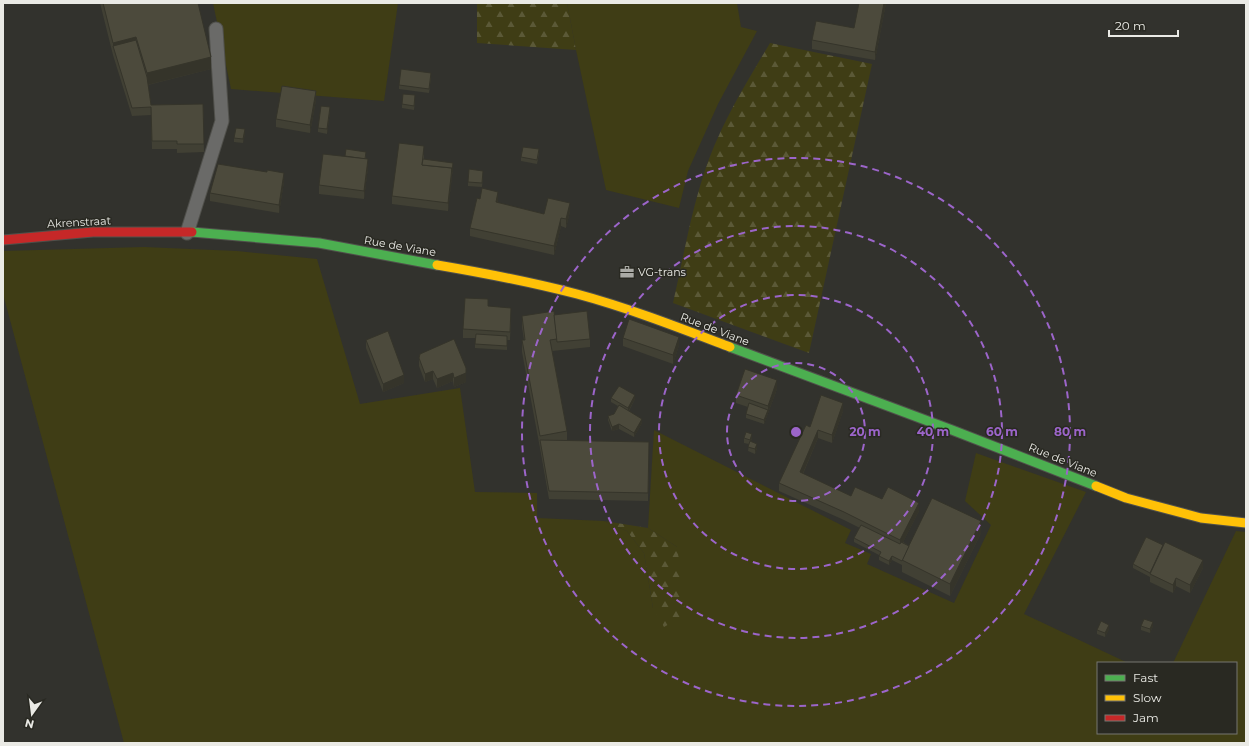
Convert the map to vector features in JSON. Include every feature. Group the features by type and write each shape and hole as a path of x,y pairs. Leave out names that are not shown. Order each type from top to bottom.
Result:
{"street":[{"name":"Akrenstraat","path":"3,240 93,232 156,233"},
{"name":"Rue de Viane","path":"156,233 196,232 319,244 504,277 578,294 662,321 952,430 1126,498 1201,518 1246,523"}],"lane":[{"path":"187,233 222,121 216,29"}],"green space":[{"path":"213,3 398,3 384,101 231,89"},
{"path":"477,3 567,3 576,50 477,43"},
{"path":"567,3 737,3 741,27 757,31 718,104 688,171 679,208 606,190"},
{"path":"770,43 872,64 809,353 673,303 693,212 709,159 715,143 745,85"},
{"path":"144,247 237,251 317,259 360,404 460,388 475,492 537,493 537,518 604,521 627,531 644,553 653,608 677,547 648,528 654,430 851,530 845,543 871,554 867,564 954,603 991,525 965,501 976,453 1086,492 1024,614 1126,662 1097,662 1097,734 1237,734 1237,662 1173,662 1236,531 1246,532 1246,743 124,743 3,294 3,251"},
{"path":"604,521 648,528 677,547 682,579 685,615 664,627 653,608 644,553 627,531"}],"building":[{"path":"103,3 198,3 211,57 147,73 136,37 113,43"},
{"path":"859,3 884,3 875,52 812,40 816,21 854,28"},
{"path":"136,40 147,77 151,105 203,104 204,144 177,144 177,141 152,141 151,107 132,108 113,46"},
{"path":"401,69 431,73 429,89 399,85"},
{"path":"282,86 316,91 310,125 276,119"},
{"path":"403,94 415,95 414,106 402,104"},
{"path":"321,106 330,107 327,129 318,128"},
{"path":"236,128 245,129 243,139 234,138"},
{"path":"399,143 424,146 422,165 452,168 448,203 392,196"},
{"path":"523,147 539,149 537,160 521,157"},
{"path":"346,149 366,152 365,159 345,156"},
{"path":"323,154 368,159 364,191 319,185"},
{"path":"423,159 453,163 452,172 452,168 422,165"},
{"path":"218,164 267,172 267,170 284,173 279,205 210,193"},
{"path":"469,169 483,171 482,183 468,182"},
{"path":"482,188 498,192 496,202 544,214 548,198 570,203 566,219 561,218 554,246 470,228 477,198 480,199"},
{"path":"465,298 488,299 488,306 511,308 510,332 463,329"},
{"path":"554,311 557,339 550,340 567,431 540,436 522,340 525,340 522,316"},
{"path":"587,311 590,339 557,342 554,315"},
{"path":"629,319 679,337 673,355 623,338"},
{"path":"388,331 404,375 383,384 366,340"},
{"path":"476,334 507,336 507,346 475,344"},
{"path":"454,339 466,368 466,373 454,378 453,373 437,379 433,371 425,374 419,358 420,354"},
{"path":"745,369 777,380 768,406 736,395"},
{"path":"619,386 635,395 628,408 611,398"},
{"path":"821,395 843,403 832,435 818,430 800,472 851,496 855,487 882,499 888,487 919,503 900,540 844,512 779,483 806,425 810,427"},
{"path":"749,403 768,410 764,420 746,414"},
{"path":"619,405 642,419 634,433 619,424 612,427 608,416 614,414"},
{"path":"746,432 752,434 750,440 744,438"},
{"path":"540,440 649,442 648,493 549,491"},
{"path":"750,441 757,444 755,449 748,447"},
{"path":"932,498 981,521 950,584 902,560"},
{"path":"861,525 900,544 901,542 909,546 902,561 892,556 889,561 879,556 881,552 854,538"},
{"path":"1146,537 1163,545 1150,573 1133,564"},
{"path":"1165,542 1203,560 1190,585 1176,578 1173,585 1150,574"},
{"path":"1144,619 1153,622 1150,629 1141,626"},
{"path":"1101,621 1109,625 1105,633 1097,630"}],"traffic: fast":[{"path":"192,232 319,243 437,265"},
{"path":"730,347 952,430 1096,486"}],"traffic: slow":[{"path":"437,265 507,278 577,294 635,312 730,347"},
{"path":"1096,486 1126,498 1201,518 1246,523"}],"traffic: jam":[{"path":"3,240 93,232 192,232"}],"place":[{"name":"VG-trans","path":"627,272"}]}
